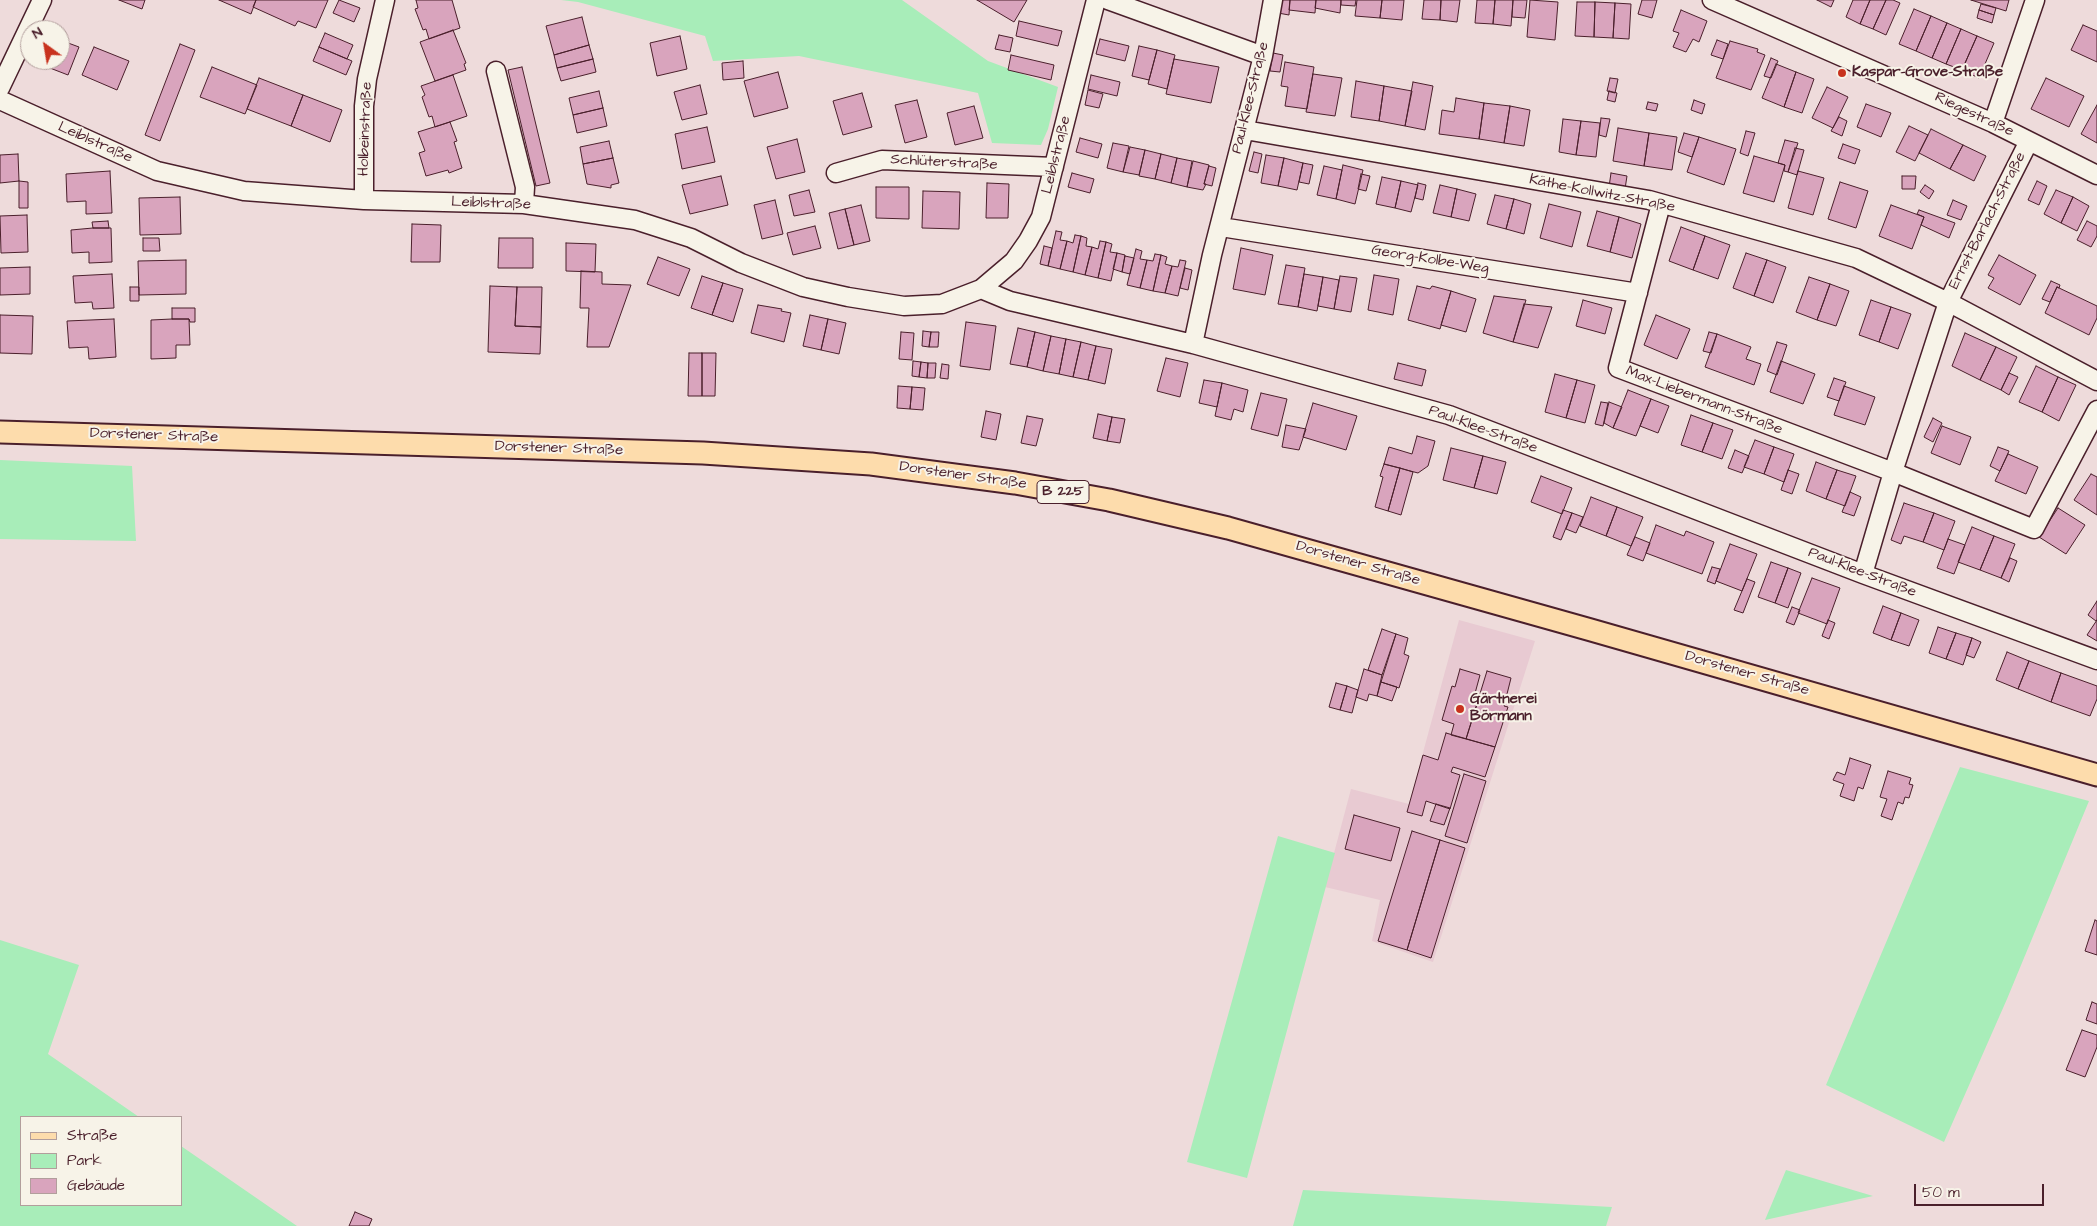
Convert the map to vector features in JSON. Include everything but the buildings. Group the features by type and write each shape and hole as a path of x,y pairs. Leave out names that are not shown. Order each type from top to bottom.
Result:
{"main road":[{"name":"Dorstener Straße","path":"0,432 703,453 871,464 1016,483 1108,500 1228,528 1544,616 2097,775"}],"street":[{"path":"0,88 42,0"},
{"name":"Holbeinstraße","path":"364,200 364,106 367,79 385,0"},
{"name":"Leiblstraße","path":"0,100 157,171 244,191 364,200 524,204 635,220 691,238 741,263 803,287 848,297 904,306 942,304 981,289 1014,261 1041,217 1096,0"},
{"path":"1108,0 1263,56"},
{"name":"Paul-Klee-Straße","path":"1273,0 1263,56 1245,130 1236,158 1221,226 1212,255 1192,344 1449,416 1863,574 2097,660"},
{"name":"Riegestraße","path":"1712,0 1993,123 2097,174"},
{"path":"1993,123 2035,0"},
{"path":"496,71 525,187 524,204"},
{"name":"Käthe-Kollwitz-Straße","path":"1245,130 1661,204 1856,258 1948,302"},
{"name":"Ernst-Barlach-Straße","path":"1863,574 1893,472 1948,302 2029,141"},
{"name":"Schlüterstraße","path":"836,173 882,160 1054,167"},
{"name":"Max-Liebermann-Straße","path":"1661,204 1618,368 1893,472"},
{"name":"Georg-Kolbe-Weg","path":"1221,226 1638,293"},
{"path":"981,289 1010,301 1192,344"},
{"name":"Ernst-Barlach-Straße","path":"1948,302 2097,380"},
{"path":"1893,472 2034,529 2097,410"}],"shaded area":[{"path":"1459,620 1535,641 1433,962 1372,941 1380,900 1325,887 1351,789 1409,804"}],"green space":[{"path":"561,0 902,0 988,61 1058,87 1048,129 1041,145 992,143 978,93 799,56 713,61 705,36 578,2"},
{"path":"0,460 132,466 136,541 0,539"},
{"path":"1960,767 2089,801 2007,999 1944,1142 1826,1085"},
{"path":"1278,836 1335,853 1247,1178 1187,1162"},
{"path":"0,940 79,965 48,1054 138,1116 20,1116 20,1206 182,1206 182,1147 297,1226 0,1226"},
{"path":"1786,1170 1873,1196 1765,1220"},
{"path":"1303,1190 1612,1207 1606,1226 1293,1226"}],"place":[{"name":"Kaspar-Grove-Straße","path":"1842,73"},
{"name":"Gärtnerei Börmann","path":"1460,709"}]}
